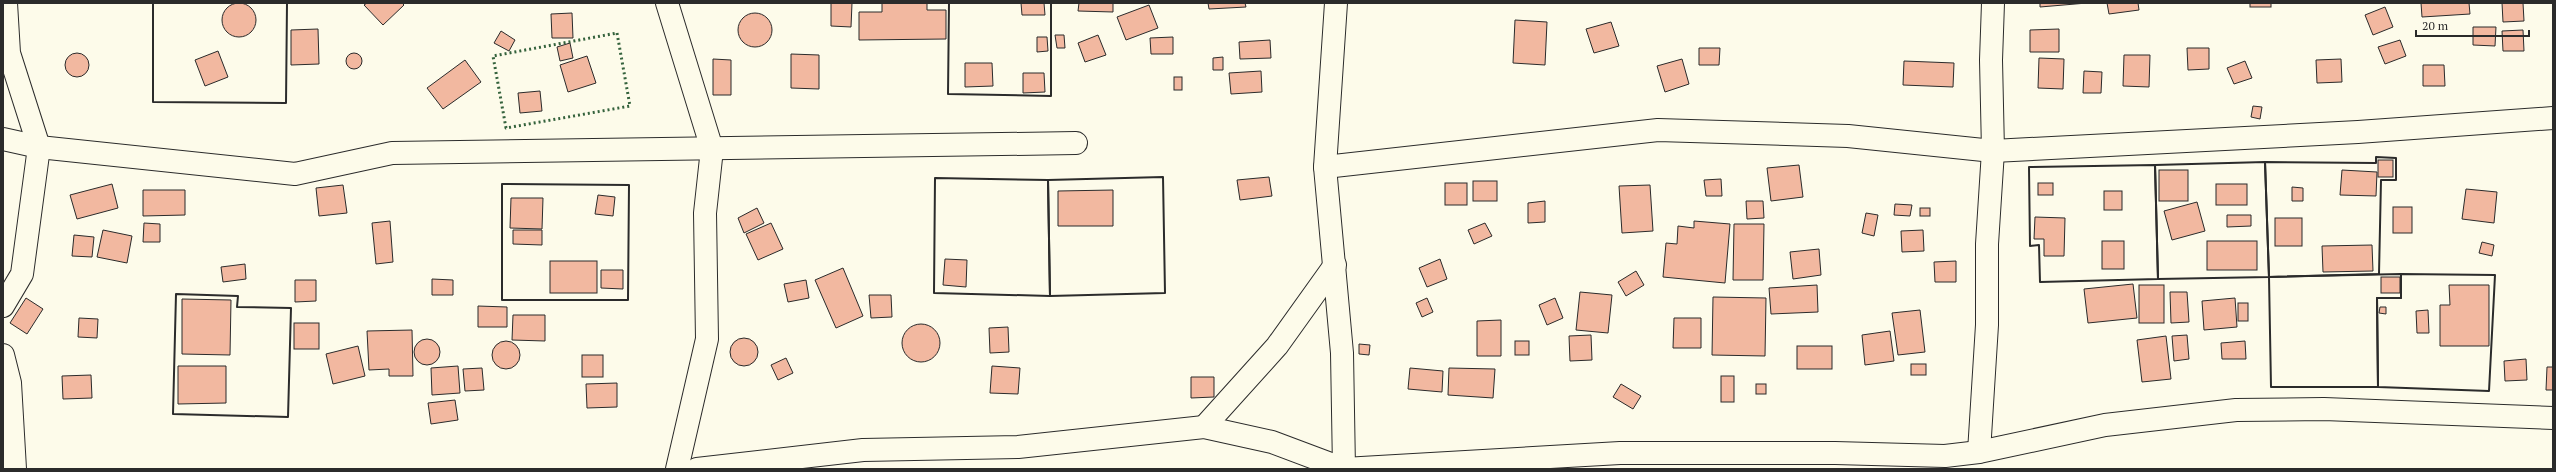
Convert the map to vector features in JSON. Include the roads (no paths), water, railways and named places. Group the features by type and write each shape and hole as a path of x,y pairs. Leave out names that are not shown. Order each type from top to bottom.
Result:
{"street":[{"path":"3,306 22,274 39,147 9,53 6,3"},
{"path":"666,3 712,148 704,213 707,339 677,469"},
{"path":"1336,3 1325,167 1336,266 1342,353 1344,469"},
{"path":"1979,452 1987,325 1987,244 1993,151 1991,60 1993,3"},
{"path":"1325,167 1658,130 1848,136 1993,151 2358,132 2553,118"},
{"path":"3,139 39,147 295,174 392,154 1076,143"},
{"path":"1204,427 1277,346 1336,266"},
{"path":"3,355 10,383 15,469"},
{"path":"697,469 863,450 1018,446 1204,427 1272,442 1344,469 1620,453 1827,453 1947,463 1979,452 2105,425 2236,410 2324,409 2553,418"}]}
